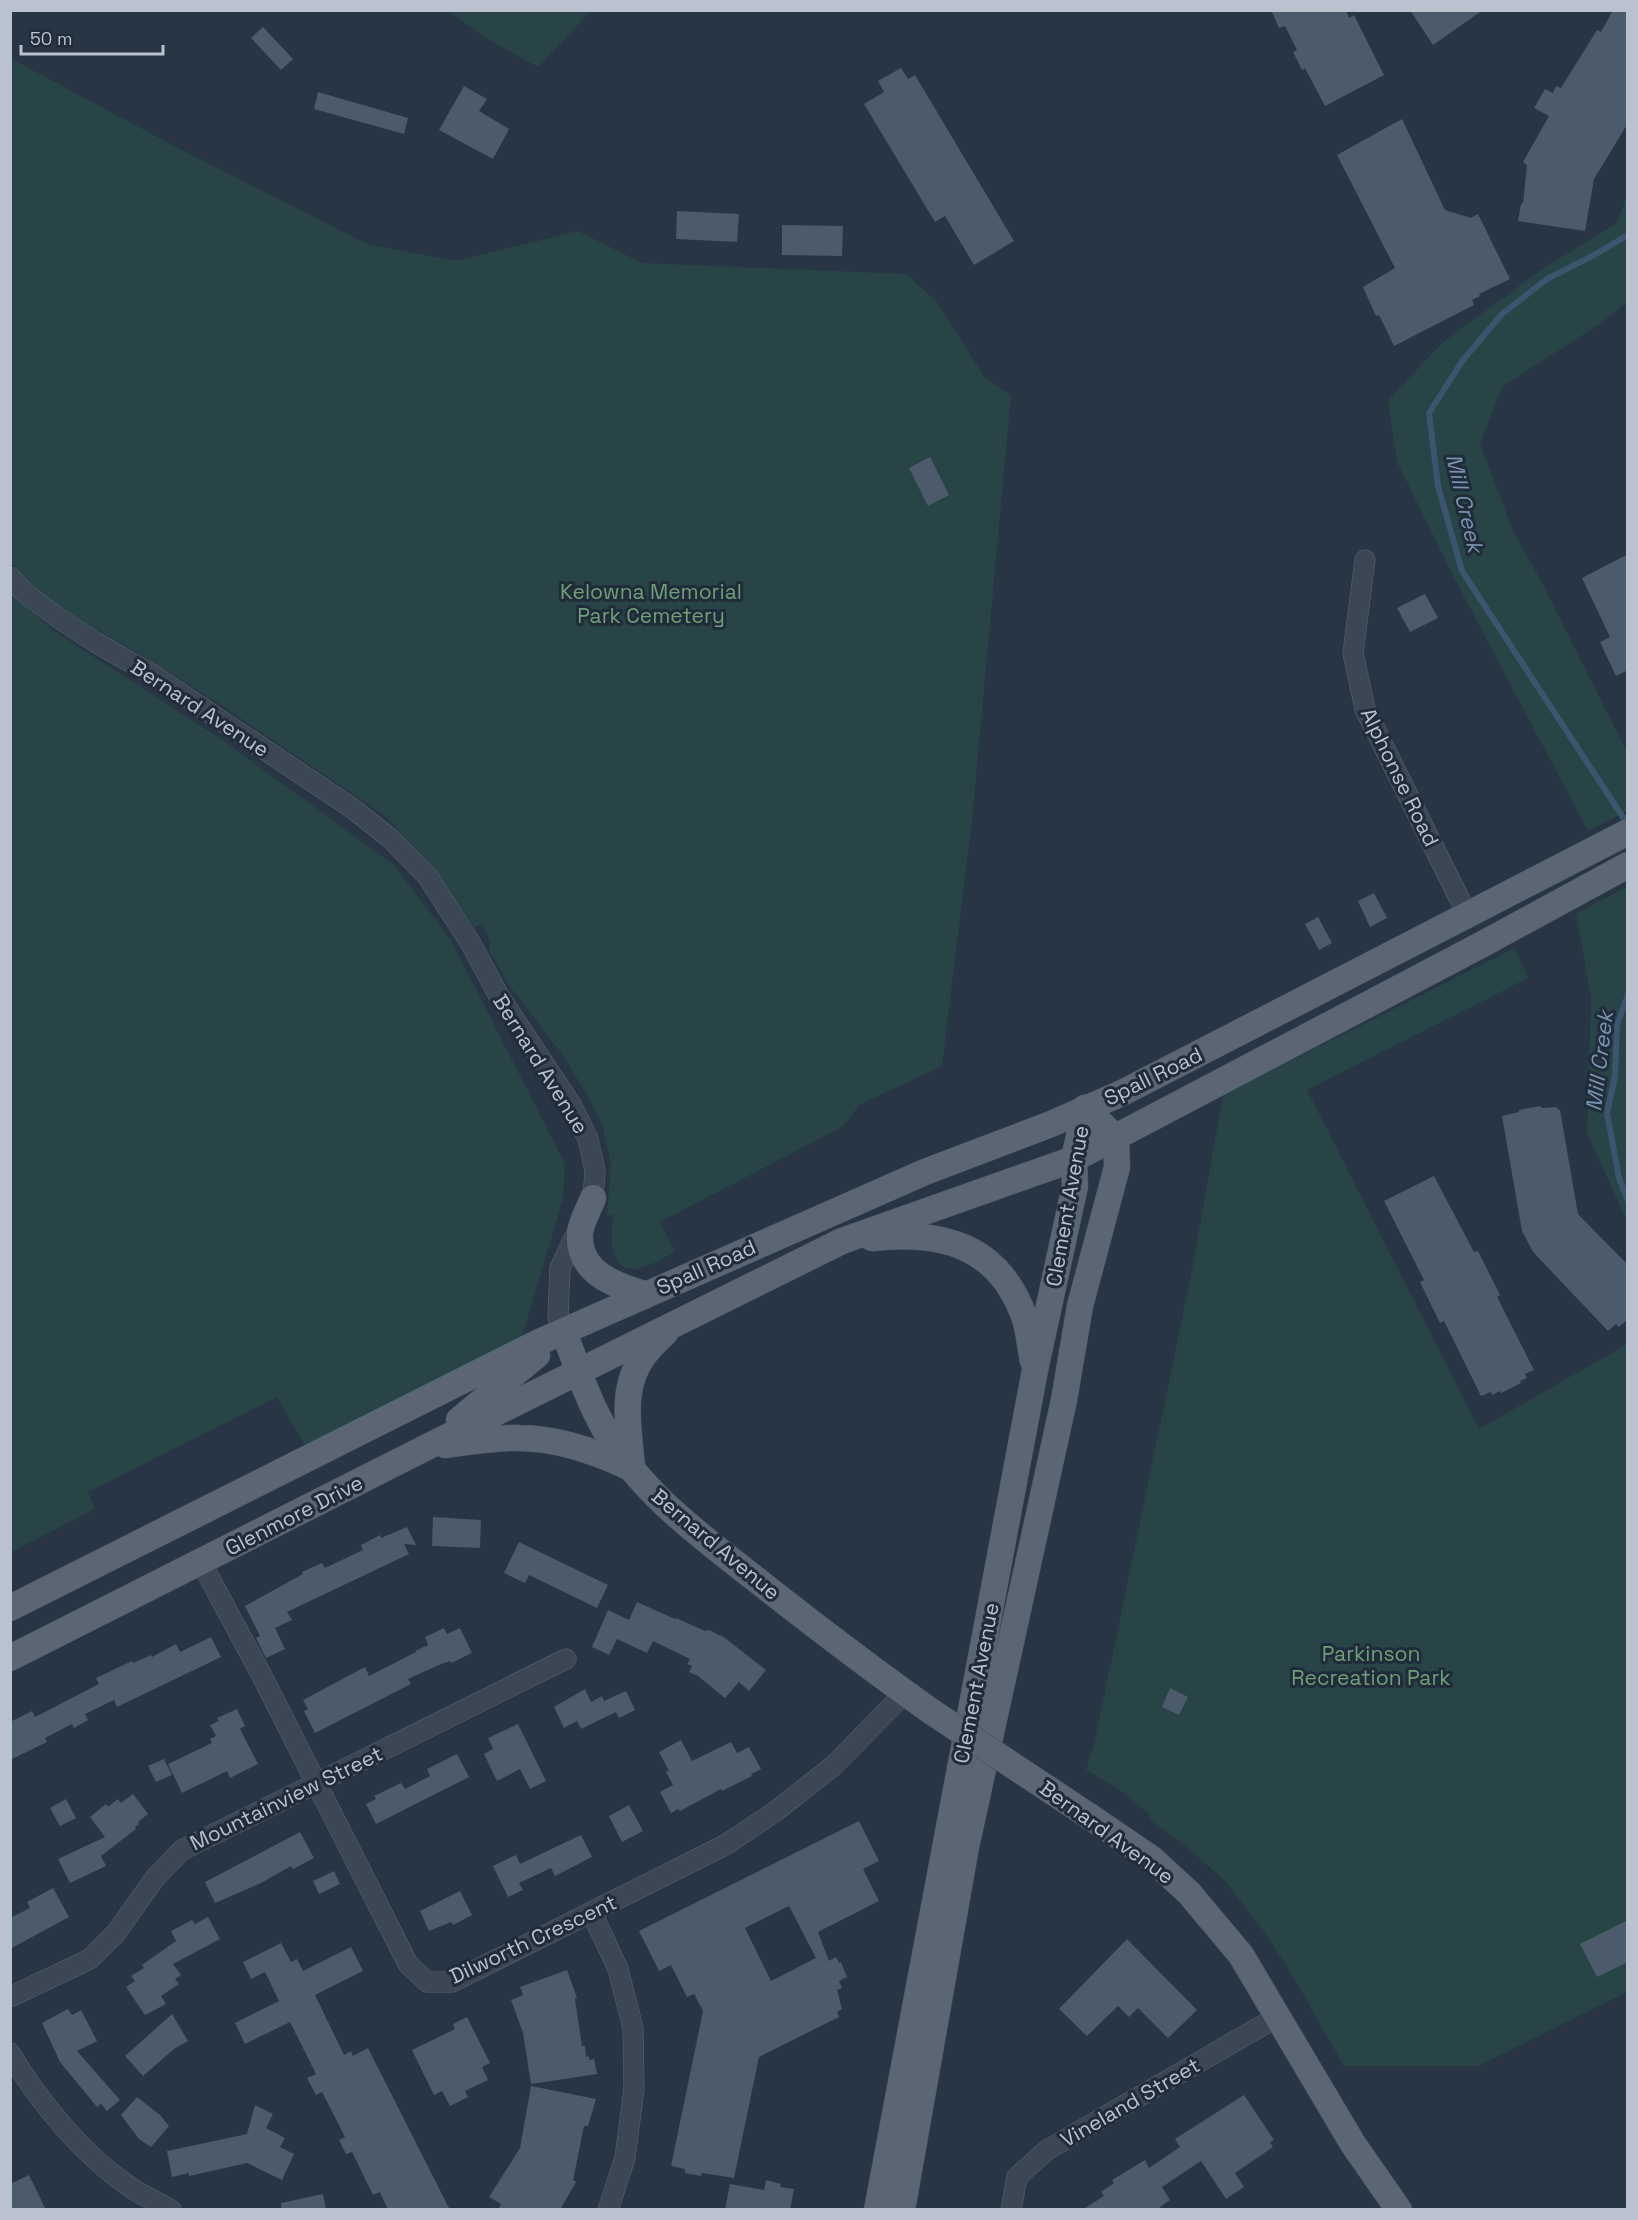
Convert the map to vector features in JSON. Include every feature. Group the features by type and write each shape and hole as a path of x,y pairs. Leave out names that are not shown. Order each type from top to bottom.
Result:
{"main road":[{"name":"Spall Road","path":"564,1332 644,1294 925,1172 1051,1124 1122,1093 1188,1061 1272,1014 1468,916 1622,835"},
{"name":"Spall Road","path":"579,1371 842,1241 1074,1160 1626,866"},
{"name":"Clement Avenue","path":"902,2210 966,1847 1064,1400 1080,1306 1117,1167 1116,1138 1085,1108"},
{"name":"Clement Avenue","path":"876,2210 1035,1370 1075,1186 1074,1160 1085,1108"},
{"path":"593,1198 580,1232 582,1253 597,1274 617,1286 644,1294"},
{"path":"842,1241 885,1236 940,1239 956,1243 987,1260 1011,1288 1025,1320 1035,1370"},
{"path":"429,1446 520,1437 596,1451 632,1468 628,1390 644,1356 673,1324"},
{"path":"429,1446 564,1332"},
{"name":"Bernard Avenue","path":"564,1332 604,1430 632,1468 667,1506 715,1547 905,1693 1152,1859 1189,1893 1241,1955 1353,2144 1399,2210"},
{"name":"Glenmore Drive","path":"10,1608 537,1343 564,1332"},
{"name":"Glenmore Drive","path":"10,1658 579,1371"}],"street":[{"name":"Alphonse Road","path":"1365,560 1353,653 1365,709 1468,916"},
{"name":"Bernard Avenue","path":"10,577 24,592 58,618 153,675 351,808 391,839 428,878 471,944 499,996 572,1106 588,1139 595,1170 593,1198 560,1268 558,1317 564,1332"},
{"name":"Dilworth Crescent","path":"201,1562 408,1964 427,1982 452,1982 727,1844 776,1811 833,1766 905,1693"},
{"name":"Mountainview Street","path":"10,1997 90,1959 116,1933 155,1878 182,1850 566,1659"},
{"path":"592,1913 618,1969 633,2028 634,2089 625,2158 608,2210"},
{"name":"Vineland Street","path":"1011,2210 1017,2177 1047,2150 1276,2017"},
{"path":"10,2053 25,2078 74,2139 130,2187 171,2210"}],"green space":[{"path":"449,11 591,11 538,67 484,37"},
{"name":"Kelowna Memorial Park Cemetery","path":"10,58 174,146 367,244 457,261 578,231 642,263 906,274 937,302 985,378 1011,395 972,820 942,1066 859,1105 844,1126 660,1222 675,1252 640,1268 626,1268 620,1264 613,1250 613,1215 607,1215 611,1166 603,1126 588,1096 562,1054 511,988 490,952 490,941 482,924 476,927 472,925 429,863 385,816 221,705 137,652 62,611 43,596 11,563"},
{"path":"1627,196 1627,302 1601,323 1502,387 1480,444 1514,533 1540,579 1627,752 1627,811 1588,831 1458,585 1397,462 1388,400 1443,342 1545,267 1616,224"},
{"path":"10,589 51,629 224,741 394,865 451,940 565,1164 563,1199 521,1340 314,1445 304,1444 277,1397 88,1492 95,1509 11,1552"},
{"path":"1627,887 1627,1221 1587,1133 1591,998 1576,913"},
{"name":"Parkinson Recreation Park","path":"1515,948 1528,978 1307,1090 1479,1429 1627,1344 1627,1992 1478,2066 1344,2066 1291,1973 1263,1930 1226,1882 1187,1847 1148,1818 1151,1816 1116,1787 1086,1770 1094,1745 1192,1270 1223,1095"}],"building":[{"path":"1271,10 1346,10 1349,18 1354,15 1384,75 1325,106 1305,68 1302,70 1293,52 1297,50 1285,26 1279,28"},
{"path":"1410,10 1483,10 1433,45"},
{"path":"1613,10 1628,10 1628,123 1594,179 1585,231 1518,221 1523,203 1527,165 1523,162 1549,116 1534,108 1545,89 1553,93 1556,86 1561,88 1597,30 1601,32"},
{"path":"263,27 293,59 281,70 251,38"},
{"path":"901,68 908,79 915,75 1014,241 974,265 945,216 935,222 864,104 884,92 878,81"},
{"path":"464,86 487,99 479,111 509,129 493,159 439,130"},
{"path":"318,92 408,118 404,134 314,109"},
{"path":"1402,119 1445,210 1471,218 1478,214 1510,279 1479,294 1480,296 1472,300 1474,305 1394,346 1379,315 1376,316 1363,287 1395,268 1337,155"},
{"path":"677,211 739,214 737,242 676,239"},
{"path":"782,225 843,226 842,256 782,255"},
{"path":"930,457 949,495 928,506 909,468"},
{"path":"1628,554 1628,670 1616,676 1600,642 1610,637 1582,578"},
{"path":"1425,594 1438,618 1410,632 1397,608"},
{"path":"1374,893 1387,918 1370,927 1358,901"},
{"path":"1318,917 1332,943 1319,950 1305,924"},
{"path":"1541,1106 1541,1108 1557,1107 1560,1110 1578,1214 1628,1265 1628,1319 1619,1327 1616,1324 1608,1331 1533,1252 1522,1231 1502,1116"},
{"path":"1434,1176 1474,1252 1478,1251 1500,1295 1497,1297 1534,1370 1525,1374 1527,1378 1520,1381 1521,1383 1501,1393 1500,1391 1492,1395 1491,1392 1481,1396 1444,1321 1440,1323 1420,1282 1424,1280 1384,1201"},
{"path":"433,1517 481,1520 480,1548 432,1546"},
{"path":"407,1527 416,1545 404,1544 409,1554 287,1612 292,1620 275,1628 285,1649 266,1658 256,1638 260,1636 245,1606 303,1574 302,1572 322,1563 325,1568 363,1550 361,1545 380,1535 381,1538"},
{"path":"519,1542 608,1585 597,1608 529,1575 525,1583 504,1573"},
{"path":"637,1602 725,1638 766,1670 749,1691 739,1682 725,1698 698,1676 689,1672 692,1666 687,1664 690,1659 653,1641 647,1653 617,1639 609,1655 592,1647 608,1610 629,1620"},
{"path":"444,1628 447,1634 460,1628 472,1653 408,1679 411,1684 315,1733 304,1711 308,1709 303,1700 365,1667 369,1676 416,1652 428,1645 425,1637"},
{"path":"211,1637 221,1657 117,1707 114,1700 85,1714 88,1720 74,1728 72,1724 45,1738 47,1742 10,1760 10,1722 32,1711 35,1717 99,1684 96,1678 132,1661 133,1663 151,1655 152,1657 176,1644 180,1652"},
{"path":"1170,1688 1188,1697 1179,1715 1162,1707"},
{"path":"585,1689 591,1702 602,1696 604,1701 626,1691 635,1710 619,1718 616,1712 581,1729 577,1721 564,1728 554,1707"},
{"path":"237,1709 245,1726 240,1729 258,1764 230,1778 227,1771 182,1793 168,1764 212,1743 210,1739 216,1736 210,1725 219,1721 217,1718"},
{"path":"518,1724 546,1781 530,1789 520,1769 497,1781 484,1754 493,1749 488,1738"},
{"path":"681,1740 692,1761 731,1742 737,1753 749,1747 761,1769 722,1791 721,1789 680,1811 678,1809 671,1813 660,1792 673,1785 659,1752"},
{"path":"457,1754 469,1777 376,1824 366,1804 376,1799 374,1796 401,1783 405,1789 430,1776 427,1769"},
{"path":"164,1759 172,1775 156,1782 148,1766"},
{"path":"133,1794 148,1814 138,1822 136,1829 101,1856 106,1866 70,1883 58,1859 105,1837 90,1817 106,1804 108,1807 118,1799 121,1803"},
{"path":"66,1799 76,1818 60,1826 50,1808"},
{"path":"629,1805 643,1831 622,1842 609,1816"},
{"path":"859,1821 879,1861 863,1869 879,1901 818,1932 829,1961 836,1957 839,1963 841,1962 847,1977 839,1981 842,1988 837,1990 842,2009 837,2012 839,2017 759,2057 734,2178 685,2173 685,2169 671,2166 703,2011 694,1994 687,1997 671,1965 659,1971 639,1931","holes":["789,1906 816,1958 771,1981 745,1928"]},
{"path":"300,1832 314,1858 293,1869 291,1866 261,1883 215,1903 205,1882"},
{"path":"581,1835 592,1857 555,1876 551,1868 519,1883 523,1890 508,1897 493,1866 516,1855 520,1864"},
{"path":"334,1871 340,1884 319,1894 313,1881"},
{"path":"53,1888 69,1917 10,1949 10,1918 30,1908 27,1902"},
{"path":"460,1891 472,1915 453,1925 451,1922 429,1931 420,1911"},
{"path":"208,1917 220,1939 173,1964 181,1975 175,1979 179,1984 161,1996 166,2004 145,2015 126,1987 135,1981 131,1976 144,1968 142,1965 176,1941 171,1931 192,1920 195,1924"},
{"path":"1628,1920 1628,1962 1597,1977 1580,1944"},
{"path":"1127,1939 1197,2010 1168,2038 1138,2008 1129,2017 1118,2006 1087,2036 1059,2009"},
{"path":"281,1943 291,1962 297,1959 303,1971 351,1947 363,1971 315,1995 344,2055 351,2051 353,2056 368,2048 450,2210 388,2210 380,2192 373,2195 352,2152 346,2154 339,2140 345,2137 322,2092 316,2095 307,2078 316,2074 290,2022 245,2044 235,2023 279,2001 265,1972 251,1979 243,1962"},
{"path":"567,1970 577,1998 575,1999 582,2046 585,2046 586,2057 589,2056 589,2060 594,2059 597,2074 531,2084 523,2033 511,2000 523,1995 520,1987"},
{"path":"68,2009 72,2015 81,2010 97,2041 77,2051 120,2100 107,2111 101,2104 97,2107 60,2062 42,2023"},
{"path":"172,2014 188,2041 174,2049 143,2076 125,2056"},
{"path":"467,2017 490,2063 482,2067 488,2080 465,2091 468,2097 450,2106 442,2091 434,2095 412,2050 455,2029 453,2024"},
{"path":"531,2086 596,2099 588,2126 584,2126 573,2180 576,2182 560,2210 498,2210 501,2204 489,2197 520,2148"},
{"path":"1244,2095 1274,2140 1270,2142 1273,2147 1235,2173 1244,2187 1226,2199 1201,2161 1162,2187 1170,2200 1156,2210 1082,2210 1104,2196 1101,2192 1114,2183 1112,2180 1145,2160 1149,2168 1180,2147 1175,2139"},
{"path":"137,2097 160,2115 169,2126 151,2147 139,2139 121,2115"},
{"path":"255,2105 273,2114 266,2128 285,2138 280,2147 294,2154 282,2180 247,2163 189,2176 189,2173 172,2177 167,2151 247,2134"},
{"path":"29,2175 46,2210 10,2210 10,2184"},
{"path":"766,2180 781,2184 780,2187 794,2189 790,2210 725,2210 730,2184 764,2190"},
{"path":"323,2194 326,2210 282,2210 281,2203"}],"waterway":[{"name":"Mill Creek","path":"1628,235 1547,279 1502,314 1463,360 1429,413 1438,486 1462,571 1628,825"},
{"name":"Mill Creek","path":"1628,995 1617,1025 1615,1076 1607,1113 1619,1178 1628,1201"}]}
